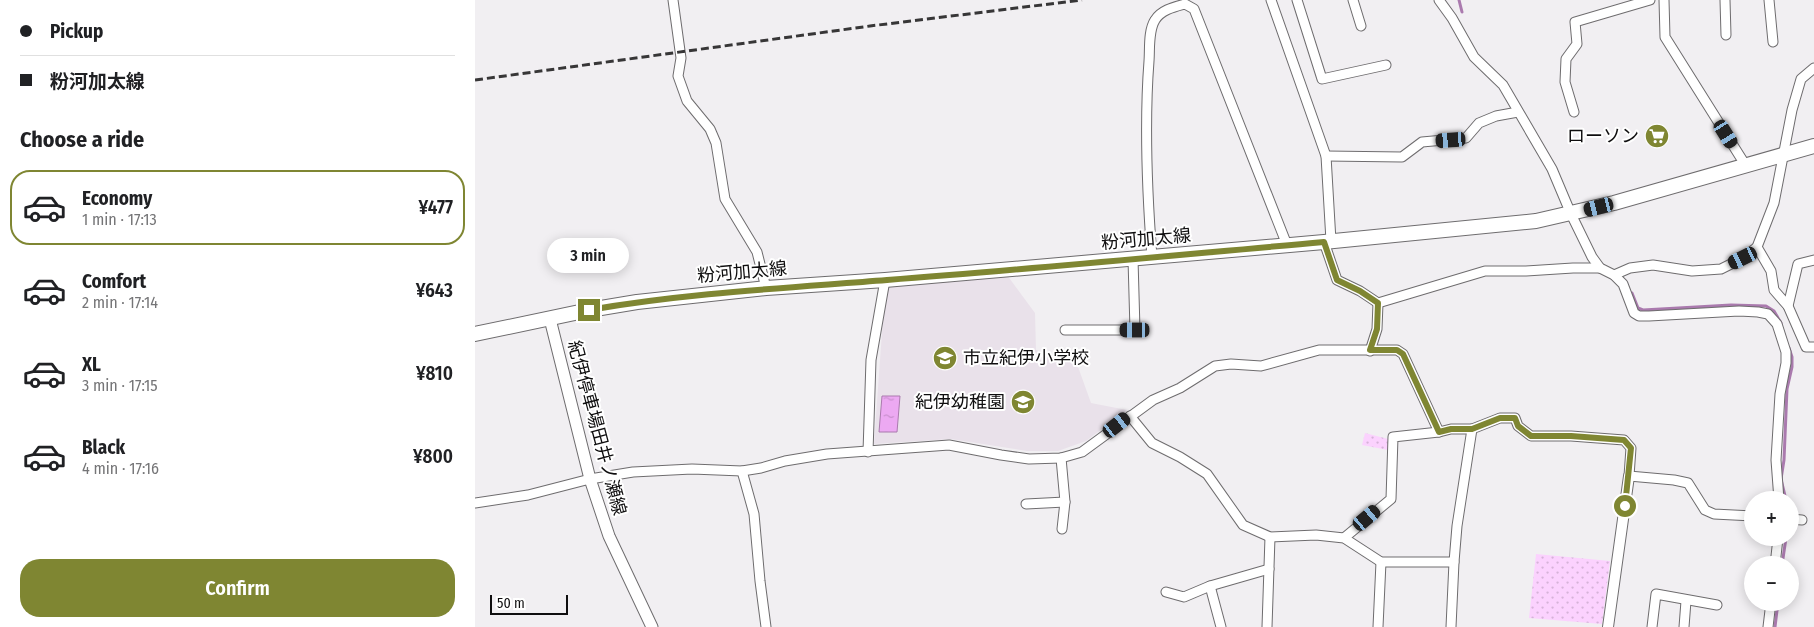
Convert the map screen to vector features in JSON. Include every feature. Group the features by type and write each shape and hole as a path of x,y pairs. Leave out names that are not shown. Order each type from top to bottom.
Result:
{"main road":[{"name":"粉河加太線","path":"475,334 637,302 766,288 1133,259 1537,221 1614,203 1814,146"},
{"name":"紀伊停車場田井ノ瀬線","path":"551,319 589,479 609,536 652,627"}],"street":[{"path":"673,0 681,58 678,76 687,101 710,129 716,143 725,198 757,252 766,288"},
{"path":"1271,0 1326,156 1328,242 1337,280 1360,291 1378,303"},
{"path":"1297,0 1322,79 1386,65"},
{"path":"1353,0 1361,26"},
{"path":"1439,0 1474,58 1503,85 1552,169 1592,257 1600,268 1613,275 1623,284 1634,313 1639,316 1739,310 1768,314 1777,324 1786,352 1786,363 1780,394 1776,460 1778,491"},
{"path":"1574,112 1565,82 1566,59 1577,44 1575,22 1650,0"},
{"path":"1664,0 1665,37 1746,166"},
{"path":"1725,0 1726,35"},
{"path":"1769,0 1773,42"},
{"path":"1152,257 1147,195 1147,79 1151,34 1155,19 1169,8 1185,4 1194,10 1287,245"},
{"path":"1613,275 1630,268 1653,265 1692,271 1721,269 1743,258 1757,247 1773,203 1792,110 1801,79 1814,68"},
{"path":"1326,156 1403,157 1422,142 1466,138 1479,123 1496,116 1518,112"},
{"path":"1757,247 1771,270 1774,290 1788,306 1806,347 1814,347"},
{"path":"1065,330 1135,330 1133,259"},
{"path":"1788,306 1798,264 1814,260"},
{"path":"1378,303 1485,271 1526,272 1600,268"},
{"path":"868,452 871,360 885,280"},
{"path":"1370,350 1377,329 1378,303"},
{"path":"475,503 528,495 589,479 633,472 692,469 742,471 827,454 949,446 1019,458 1061,458 1082,452 1153,400 1181,388 1215,366 1231,364 1261,366 1319,350 1397,350 1403,354 1439,432"},
{"path":"1129,416 1152,443 1180,457 1207,474 1243,525 1270,537 1316,535 1344,538 1381,562 1453,562"},
{"path":"1344,538 1391,499 1393,437 1451,429 1472,429 1500,418 1515,418 1518,426 1531,436 1571,436 1624,440 1631,448 1629,476 1608,627"},
{"path":"1451,627 1453,562 1472,429"},
{"path":"1061,458 1065,502 1062,529"},
{"path":"742,471 754,514 759,581 766,627"},
{"path":"1629,476 1688,483 1705,510 1715,514 1744,516"},
{"path":"1026,504 1065,502"},
{"path":"1267,627 1270,537"},
{"path":"1378,627 1381,562"},
{"path":"1166,592 1184,597 1210,586 1269,569"},
{"path":"1210,586 1221,627"},
{"path":"1652,627 1656,594 1686,601 1717,605"},
{"path":"1684,627 1686,601"},
{"path":"1768,627 1770,611"}],"shaded area":[{"path":"1007,275 1035,313 1036,350 1077,364 1091,403 1127,410 1086,441 1058,451 1027,451 951,439 874,444 885,290 894,284"},
{"path":"1365,433 1388,439 1388,450 1362,445"},
{"path":"1536,554 1610,561 1602,624 1529,618"}],"water":[{"path":"882,396 900,396 897,432 879,432"}],"waterway":[{"path":"1459,0 1462,12"},
{"path":"1632,293 1638,308 1643,310 1731,305 1766,306 1774,311 1781,323"},
{"path":"1784,491 1781,479 1784,460 1787,389 1792,367 1792,357 1789,348"},
{"path":"1783,556 1785,546"},
{"path":"1775,627 1777,611"}],"railway":[{"path":"475,80 870,26 1082,0"}],"place":[{"name":"ローソン","path":"1657,136"},
{"name":"市立紀伊小学校","path":"945,358"},
{"name":"紀伊幼稚園","path":"1023,402"}],"route":[{"path":"589,310 637,302 766,288 885,280 1324,242 1337,280 1360,291 1378,303 1377,329 1370,350 1397,350 1403,354 1439,432 1451,429 1472,429 1500,418 1515,418 1518,426 1531,436 1571,436 1624,440 1631,448 1625,506"}]}
